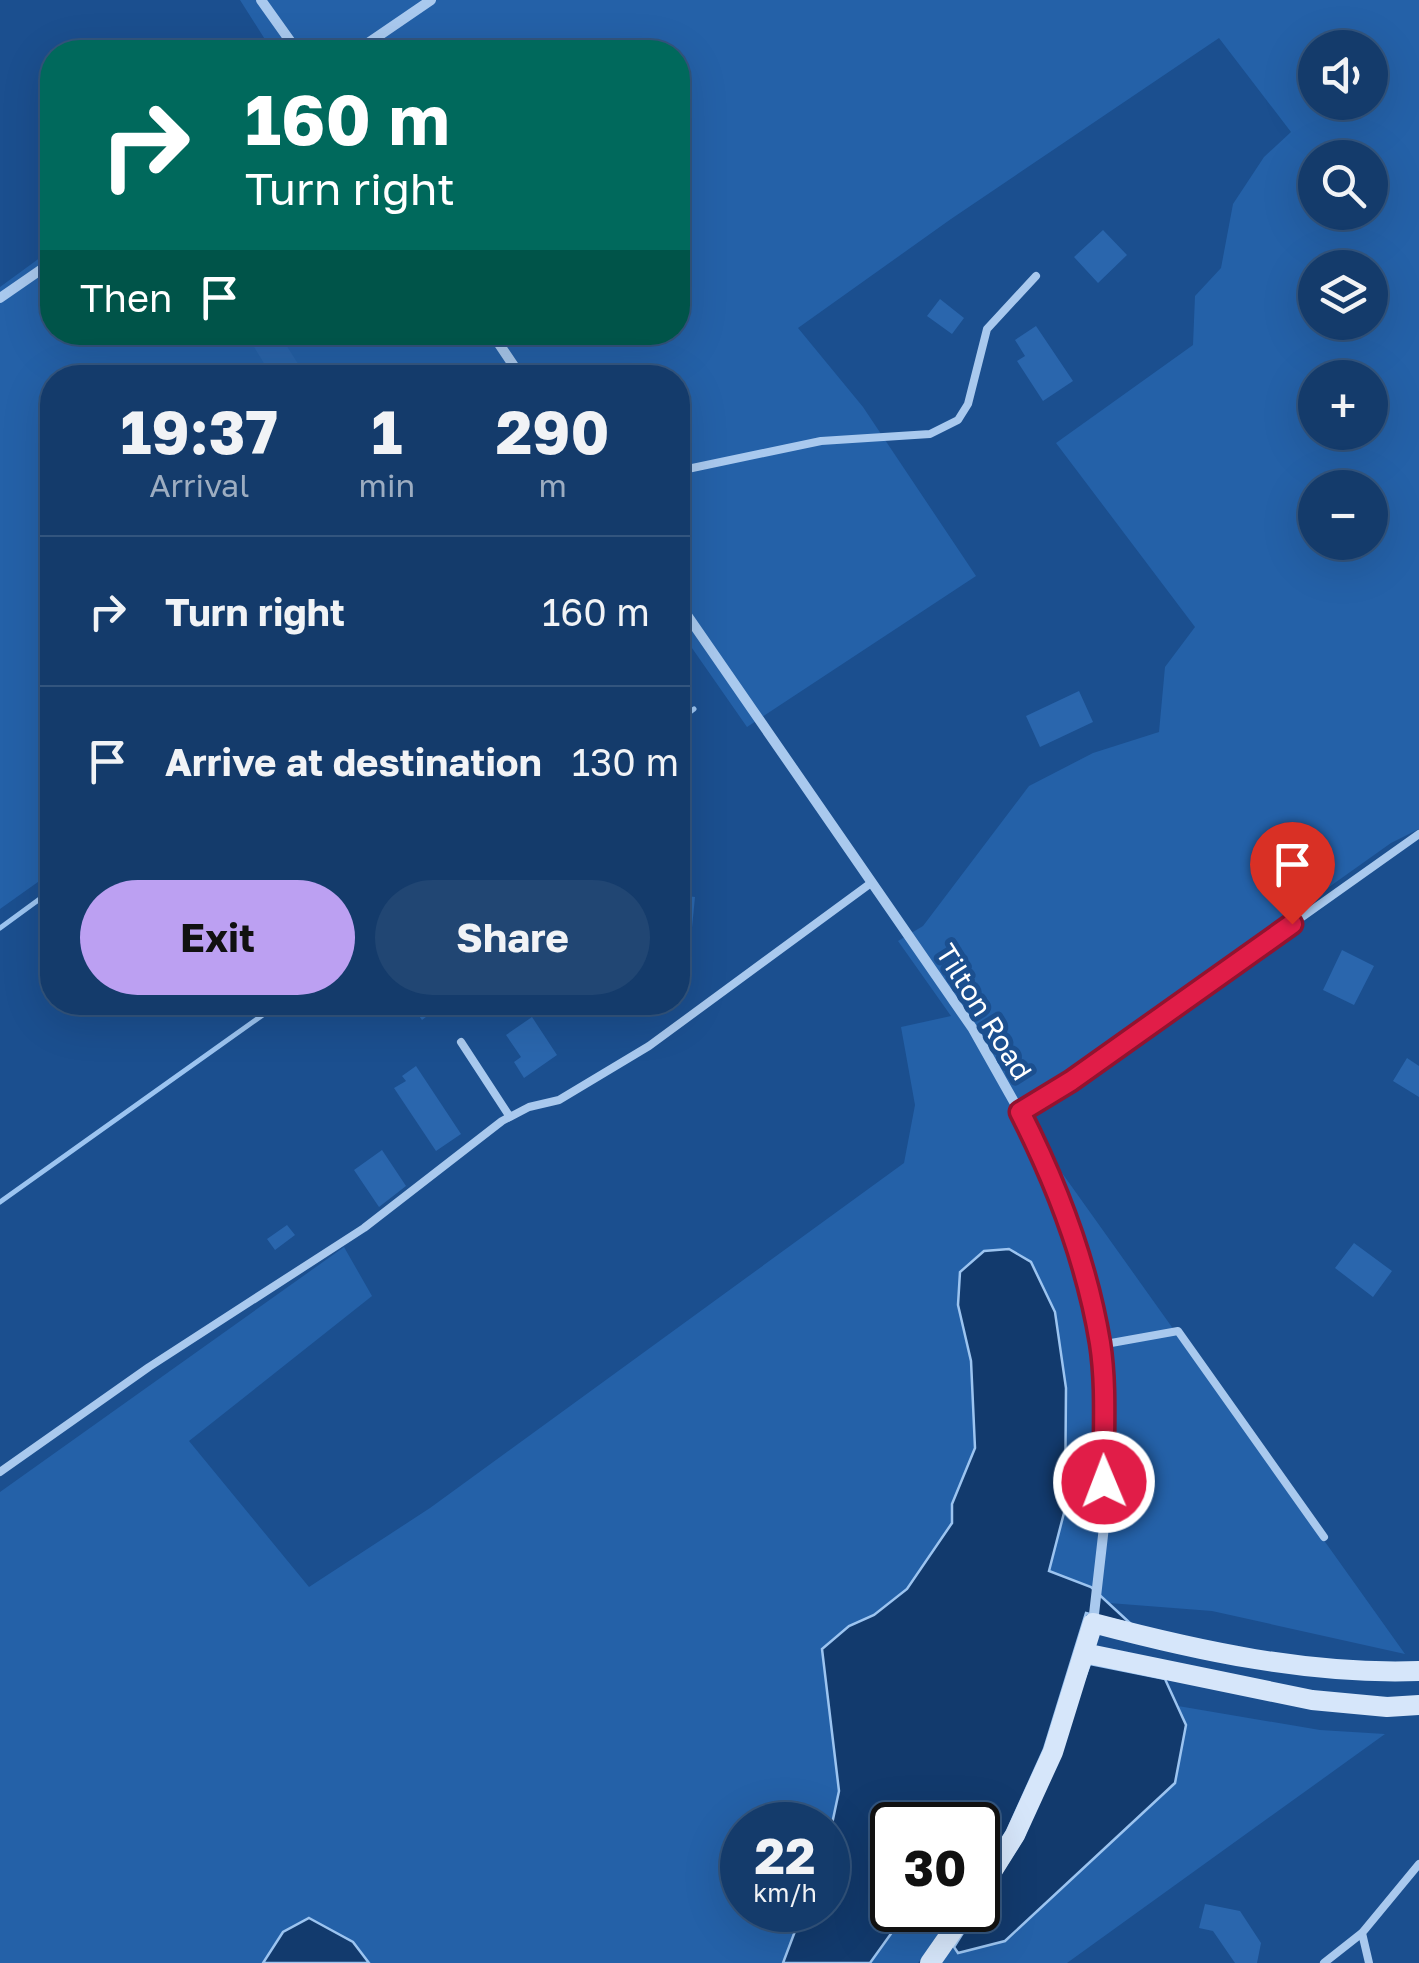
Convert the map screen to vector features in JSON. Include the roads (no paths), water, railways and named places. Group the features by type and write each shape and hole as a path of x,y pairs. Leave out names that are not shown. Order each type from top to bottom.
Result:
{"street":[{"path":"261,0 289,40"},
{"path":"373,40 431,0"},
{"path":"0,298 40,270"},
{"name":"Tilton Road","path":"690,619 972,1029 1020,1112 1054,1188 1082,1272 1100,1344 1105,1518 1093,1623"},
{"path":"1000,1858 1053,1752 1093,1623 1151,1638 1305,1666 1372,1673 1419,1671"},
{"path":"1084,1653 1312,1700 1388,1708 1419,1705"},
{"path":"930,1963 952,1932"}],"lane":[{"path":"690,469 821,441 930,434 946,429 958,420 968,404 987,329 1036,276"},
{"path":"1020,1112 1083,1073 1419,834"},
{"path":"0,1472 149,1367 364,1228 510,1117 529,1107 559,1100 649,1046 872,883"},
{"path":"461,1042 510,1117"},
{"path":"1100,1344 1178,1331 1324,1537"},
{"path":"1324,1963 1362,1933 1419,1864"},
{"path":"1362,1933 1369,1963"}],"waterway":[{"path":"690,712 694,709"},
{"path":"0,928 40,899"},
{"path":"0,1202 263,1015"}]}
